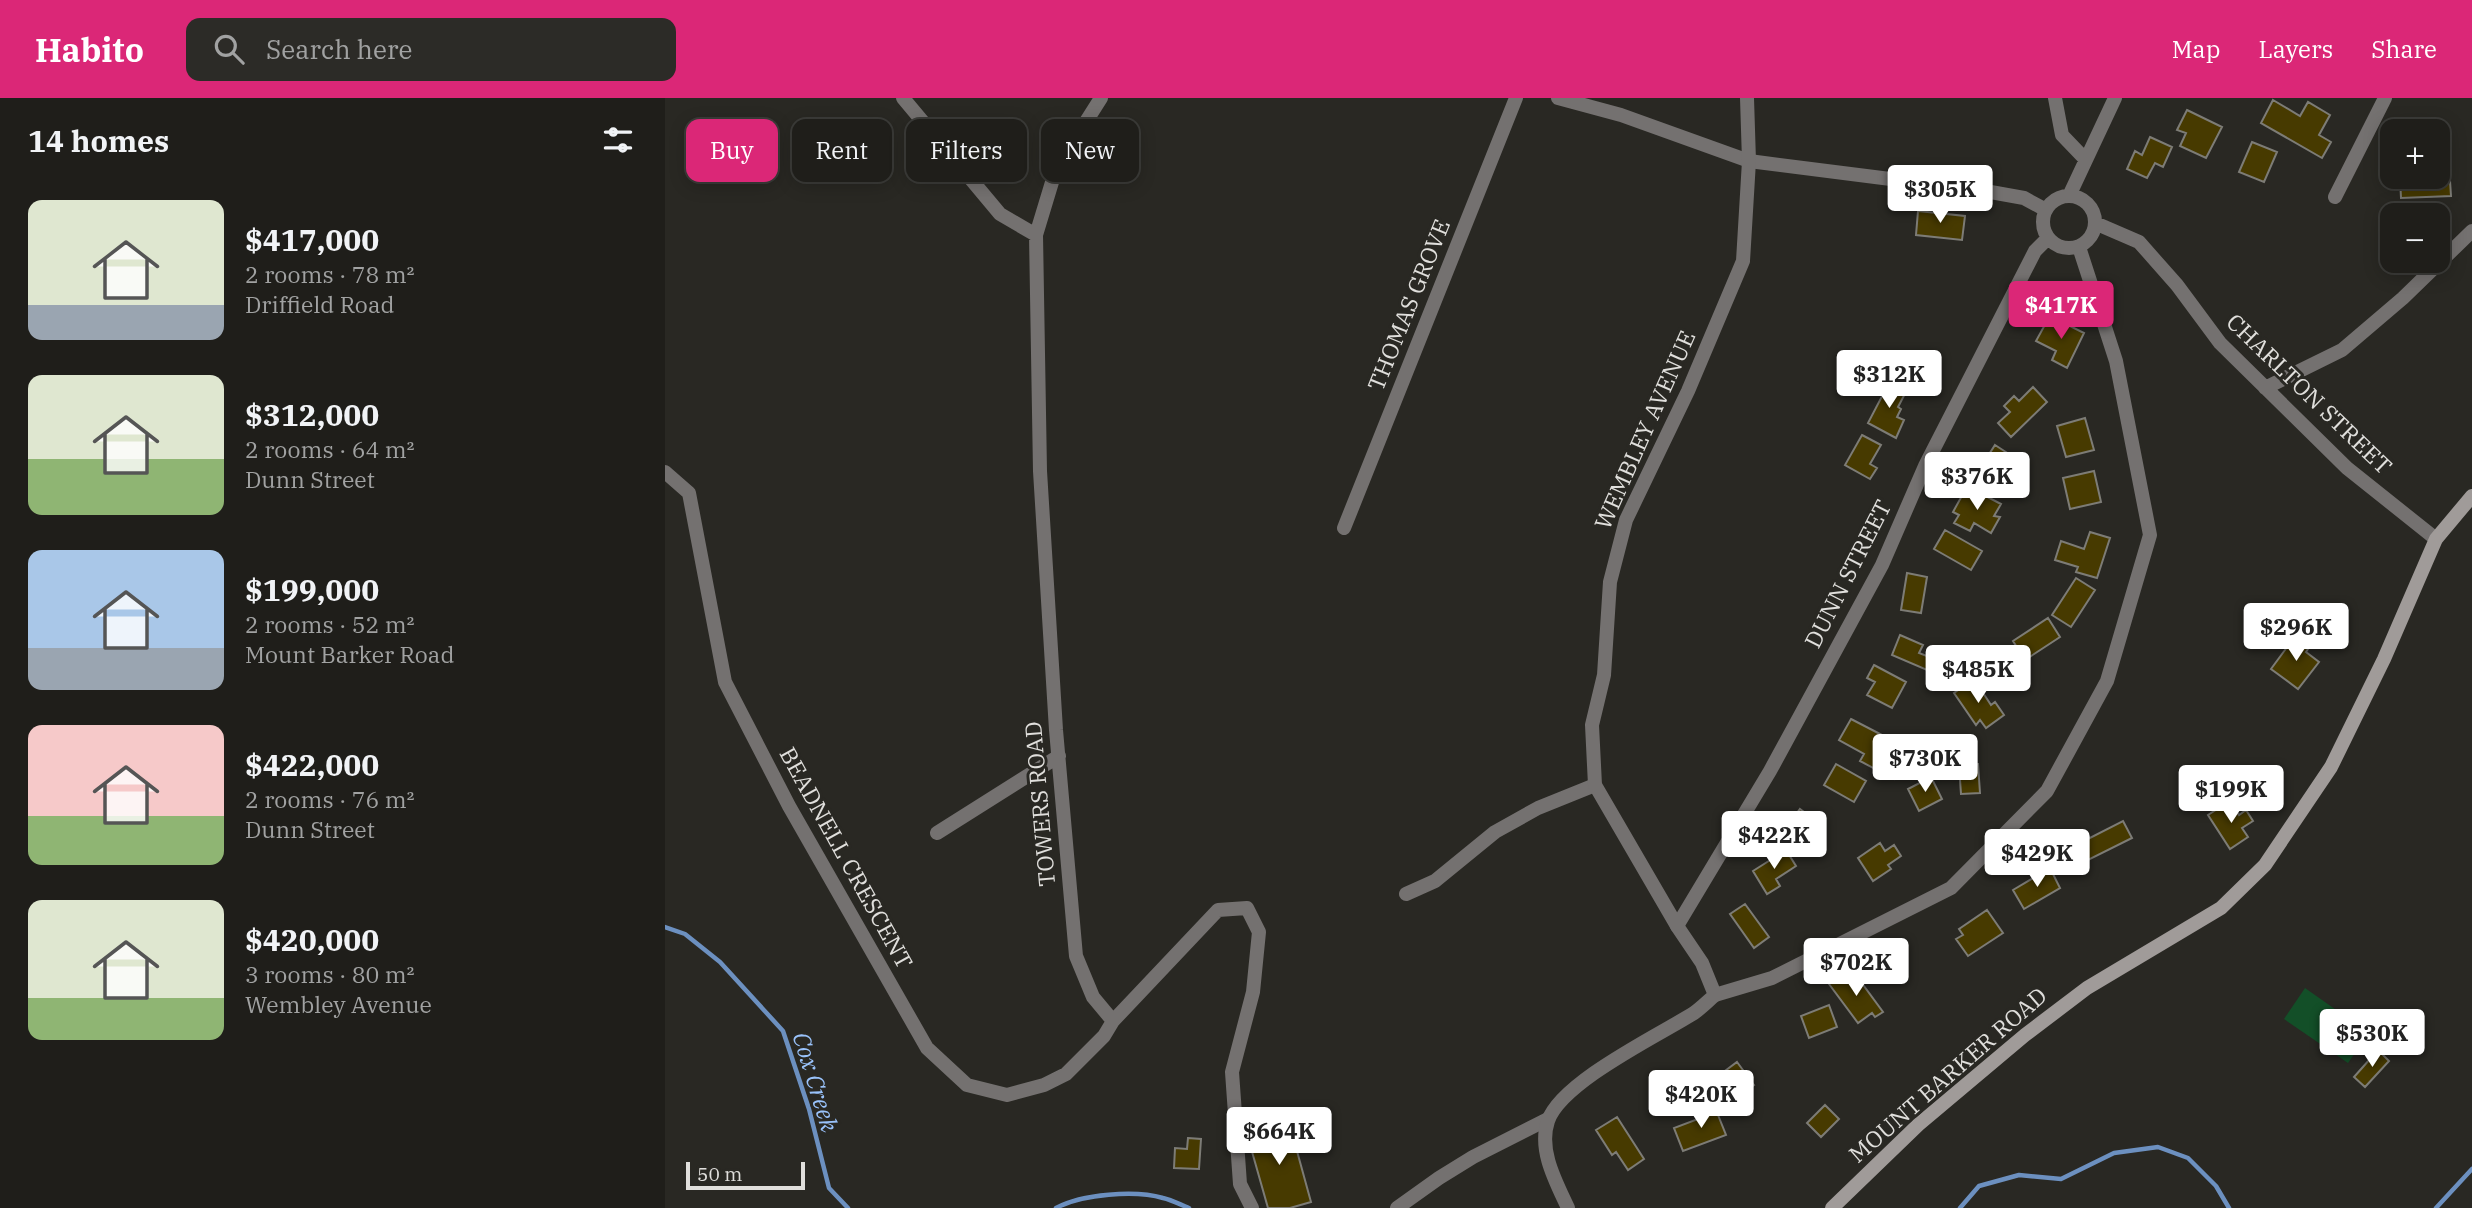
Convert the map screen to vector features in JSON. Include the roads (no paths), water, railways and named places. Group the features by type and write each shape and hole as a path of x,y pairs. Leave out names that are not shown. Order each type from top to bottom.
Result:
{"main road":[{"name":"MOUNT BARKER ROAD","path":"1832,1208 1918,1125 2025,1035 2087,988 2221,908 2265,865 2331,767 2384,660 2436,540 2472,496"}],"street":[{"path":"903,98 1000,214 1036,235"},
{"name":"TOWERS ROAD","path":"1101,98 1056,169 1036,235 1040,471 1059,757 1076,956 1093,997 1113,1021"},
{"name":"THOMAS GROVE","path":"1344,528 1516,98"},
{"path":"1558,98 1621,115 1749,161 1985,191 2024,198 2046,210"},
{"name":"WEMBLEY AVENUE","path":"1714,995 1702,963 1677,926 1595,785 1592,725 1604,675 1610,582 1626,520 1688,391 1743,261 1749,161 1747,98"},
{"path":"2055,98 2062,135 2085,159"},
{"path":"2070,196 2115,98"},
{"path":"2335,197 2385,98"},
{"path":"2070,196 2080,198 2094,213 2093,233 2079,247 2062,247 2048,238 2043,224 2046,210 2056,200 2070,196"},
{"name":"CHARLTON STREET","path":"2095,223 2139,242 2220,343 2347,468 2436,540"},
{"path":"2265,388 2342,350 2403,298 2472,231"},
{"name":"DUNN STREET","path":"1677,926 1770,771 1882,565 1931,453 2035,251 2048,238"},
{"path":"1397,1208 1473,1157 1548,1119 1568,1093 1602,1068 1696,1011 1714,995 1772,978 1951,888 2047,791 2107,681 2150,535 2116,361 2079,247"},
{"name":"BEADNELL CRESCENT","path":"665,472 689,493 725,682 795,817 927,1048 967,1085 1007,1095 1044,1085 1066,1074 1104,1036 1113,1021"},
{"path":"937,833 1059,757"},
{"path":"1406,894 1436,881 1495,832 1538,808 1595,785"},
{"path":"1113,1021 1218,911 1247,908 1259,932 1258,944 1253,992 1232,1072 1240,1184 1252,1208"},
{"path":"1548,1119 1545,1143 1551,1169 1568,1208"}],"waterway":[{"name":"Cox Creek","path":"665,927 685,934 720,962 783,1031 809,1109 829,1188 848,1208"},
{"name":"Cox Creek","path":"1960,1208 1979,1186 2019,1175 2061,1179 2114,1153 2158,1147 2188,1158 2216,1186 2229,1208"},
{"path":"2436,1208 2472,1169"},
{"name":"Cox Creek","path":"1056,1208 1080,1199 1124,1194 1163,1198 1189,1208"}]}
